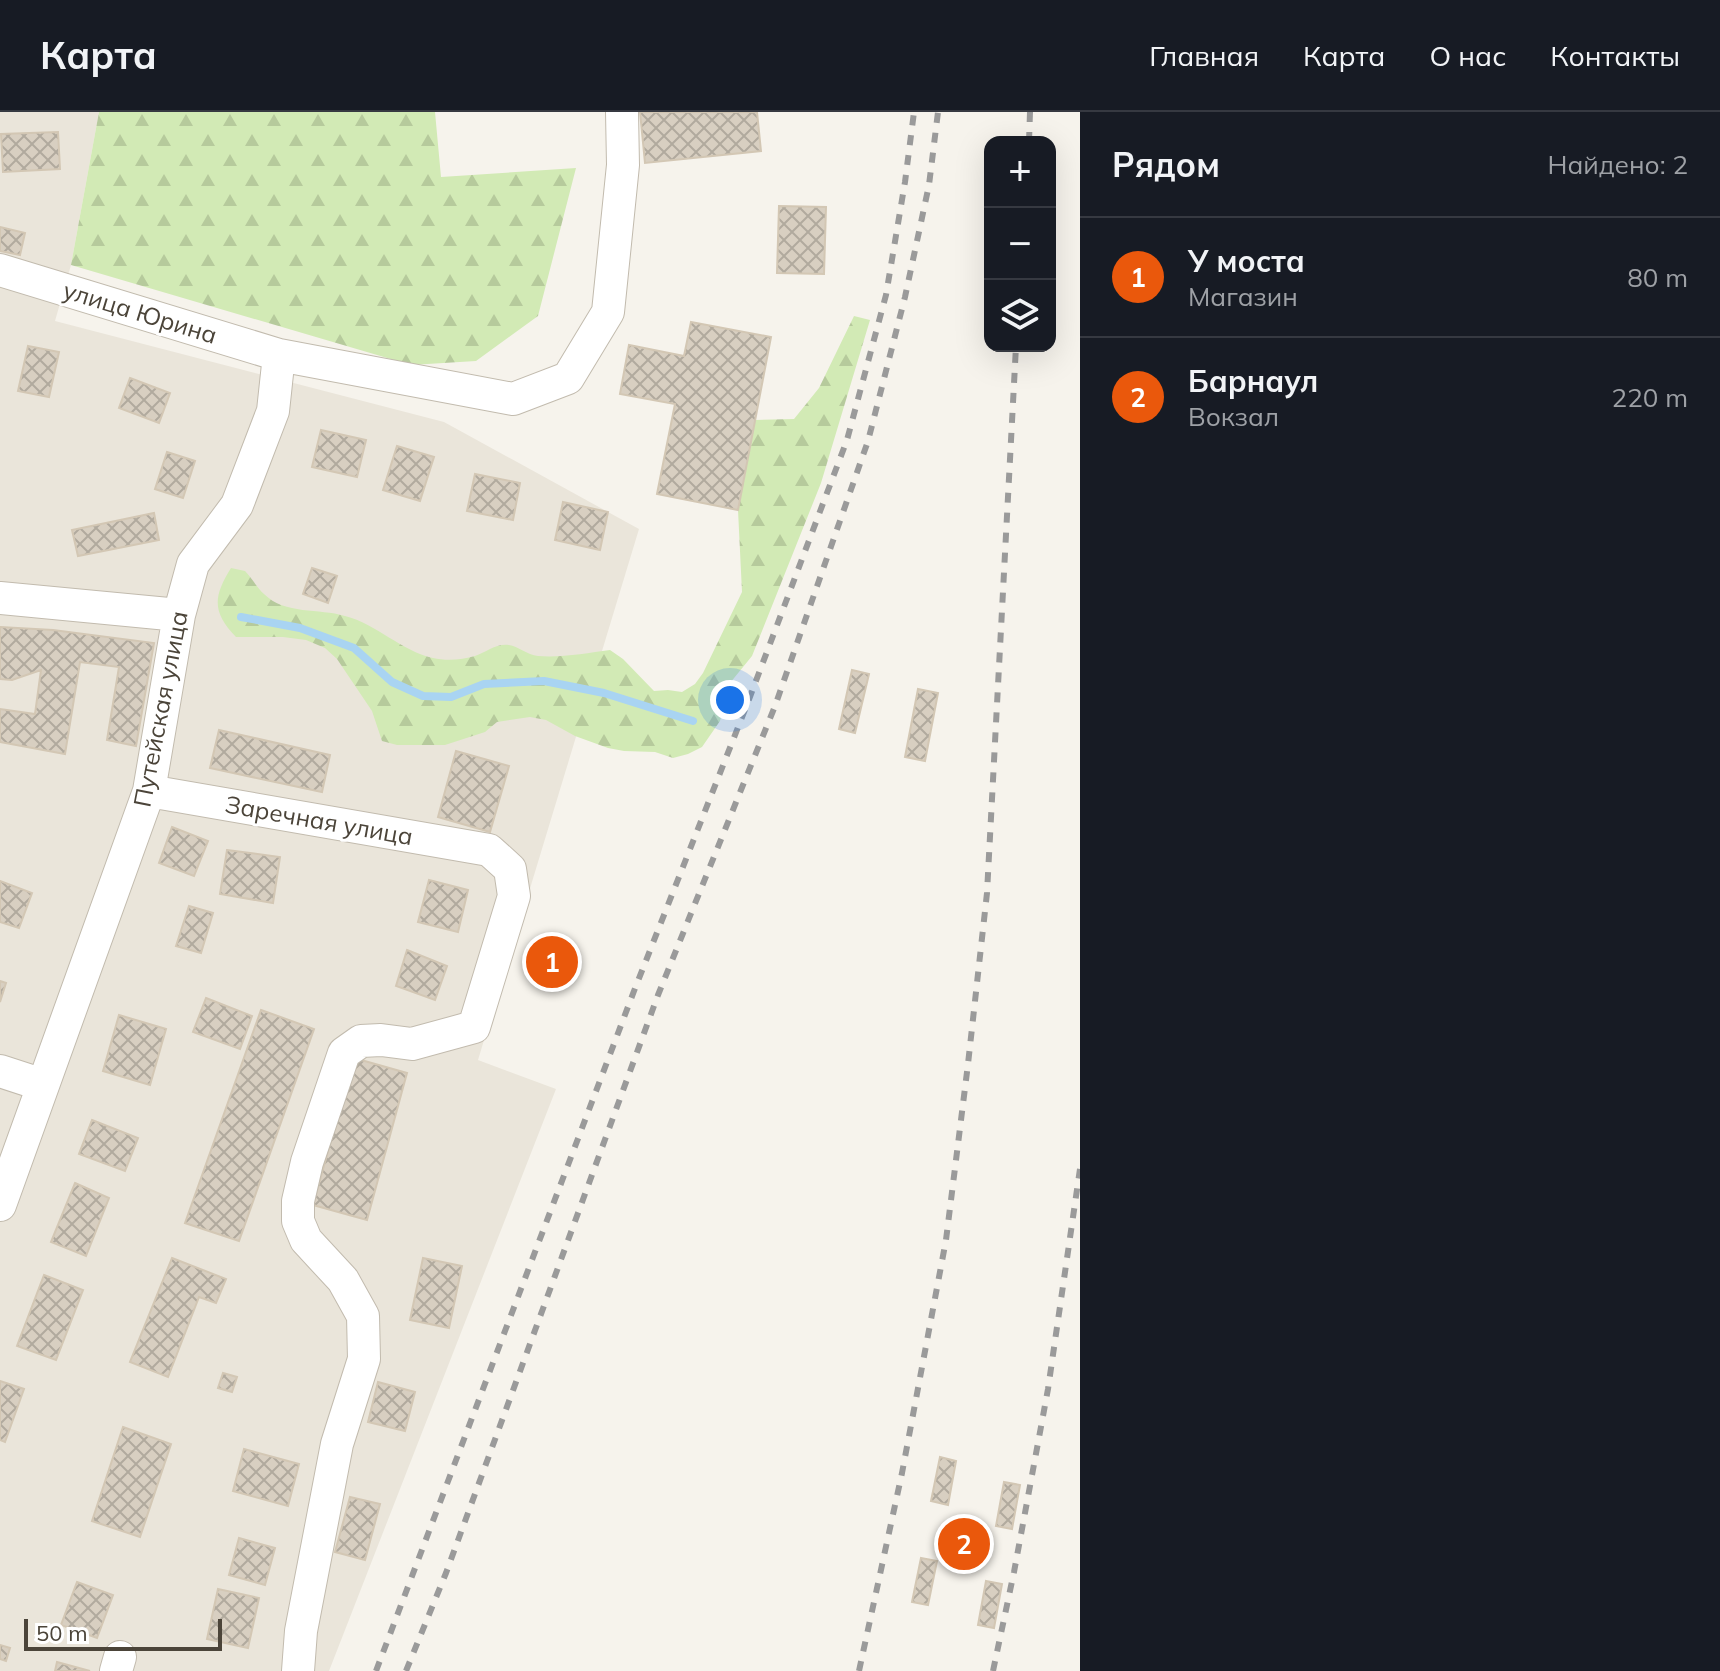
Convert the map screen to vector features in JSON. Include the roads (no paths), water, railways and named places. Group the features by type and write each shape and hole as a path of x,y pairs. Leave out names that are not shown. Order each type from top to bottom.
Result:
{"street":[{"name":"улица Юрина","path":"0,270 279,355 513,399 568,378 608,312 623,165 622,112"},
{"name":"Путейская улица","path":"0,1205 149,791 179,615 193,564 237,505 273,411 279,355"},
{"path":"0,598 179,615"},
{"name":"Заречная улица","path":"149,791 489,850 510,869 514,896 474,1027 412,1044 361,1041 344,1053 307,1162 298,1201 298,1221 306,1240 343,1280 363,1316 364,1359 337,1444 301,1631 298,1671"},
{"path":"0,1071 43,1085"}],"waterway":[{"path":"241,617 300,628 354,648 392,682 423,696 451,697 484,684 544,681 604,693 693,721"}],"railway":[{"path":"376,1671 847,440 886,295 914,112"},
{"path":"406,1671 446,1573 658,995 775,706 868,441 905,297 929,185 938,112"},
{"path":"1029,136 1030,112"},
{"path":"859,1671 902,1473 946,1240 968,1064 987,893 1016,352"},
{"path":"993,1671 1048,1389 1080,1169"}],"place":[{"name":"У моста","path":"552,962"},
{"name":"Барнаул","path":"964,1544"}]}
